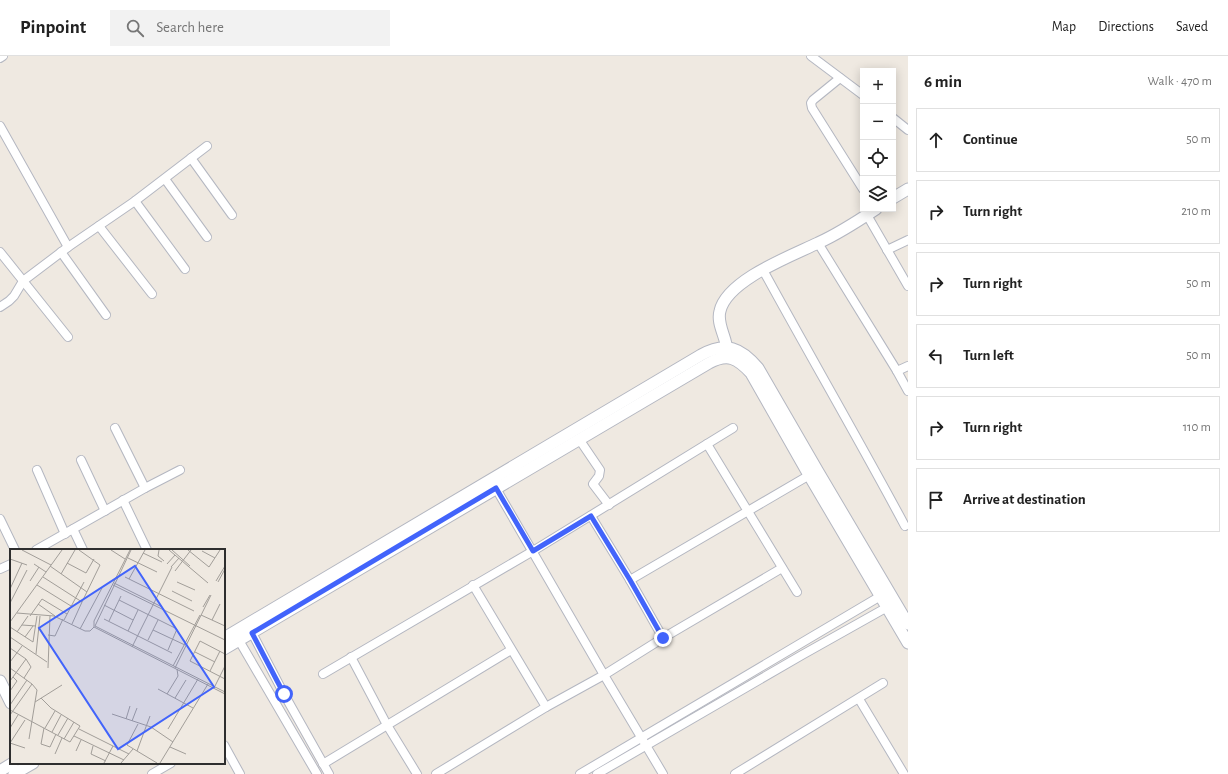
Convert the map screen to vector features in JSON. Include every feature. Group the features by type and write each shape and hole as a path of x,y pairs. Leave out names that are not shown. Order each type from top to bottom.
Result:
{"street":[{"path":"0,58 4,56"},
{"path":"811,56 860,93"},
{"path":"840,78 811,103 812,108 860,184"},
{"path":"896,120 908,130"},
{"path":"0,126 65,250 106,316"},
{"path":"0,307 14,296 23,282 65,250 135,201 207,146"},
{"path":"191,158 232,215"},
{"path":"164,179 207,237"},
{"path":"896,196 908,189"},
{"path":"135,201 185,269"},
{"path":"727,352 719,313 723,301 737,285 789,256 818,243 871,212"},
{"path":"873,212 887,250 908,286"},
{"path":"99,226 152,294"},
{"path":"887,250 908,240"},
{"path":"818,243 908,390"},
{"path":"0,252 68,337"},
{"path":"763,270 905,526"},
{"path":"225,648 237,637 250,629 493,484 706,352 718,347 727,352 751,373 813,473 891,605 908,643"},
{"path":"493,484 579,439 727,352"},
{"path":"897,371 908,366"},
{"path":"115,428 145,488"},
{"path":"323,674 533,551 733,428"},
{"path":"579,439 600,470 594,484 609,505"},
{"path":"707,444 797,592"},
{"path":"81,460 105,511"},
{"path":"36,470 65,534"},
{"path":"38,549 123,500 180,470"},
{"path":"630,580 813,473"},
{"path":"493,484 663,774"},
{"path":"123,500 147,549"},
{"path":"591,516 663,638"},
{"path":"0,519 15,549"},
{"path":"73,529 83,549"},
{"path":"0,569 10,564"},
{"path":"436,774 546,707 604,675 663,638 782,568"},
{"path":"473,585 546,707"},
{"path":"580,774 884,594"},
{"path":"891,605 908,624"},
{"path":"597,774 891,605"},
{"path":"250,629 329,774"},
{"path":"225,638 237,637"},
{"path":"237,637 317,774"},
{"path":"323,764 511,650"},
{"path":"351,657 388,725 418,774"},
{"path":"0,681 10,701"},
{"path":"735,774 883,683"},
{"path":"859,699 904,774"},
{"path":"225,747 240,774"},
{"path":"0,771 11,764"},
{"path":"14,774 31,764"},
{"path":"152,774 169,764"}],"route":[{"path":"284,694 252,633 496,488 533,551 591,516 663,638"}]}
